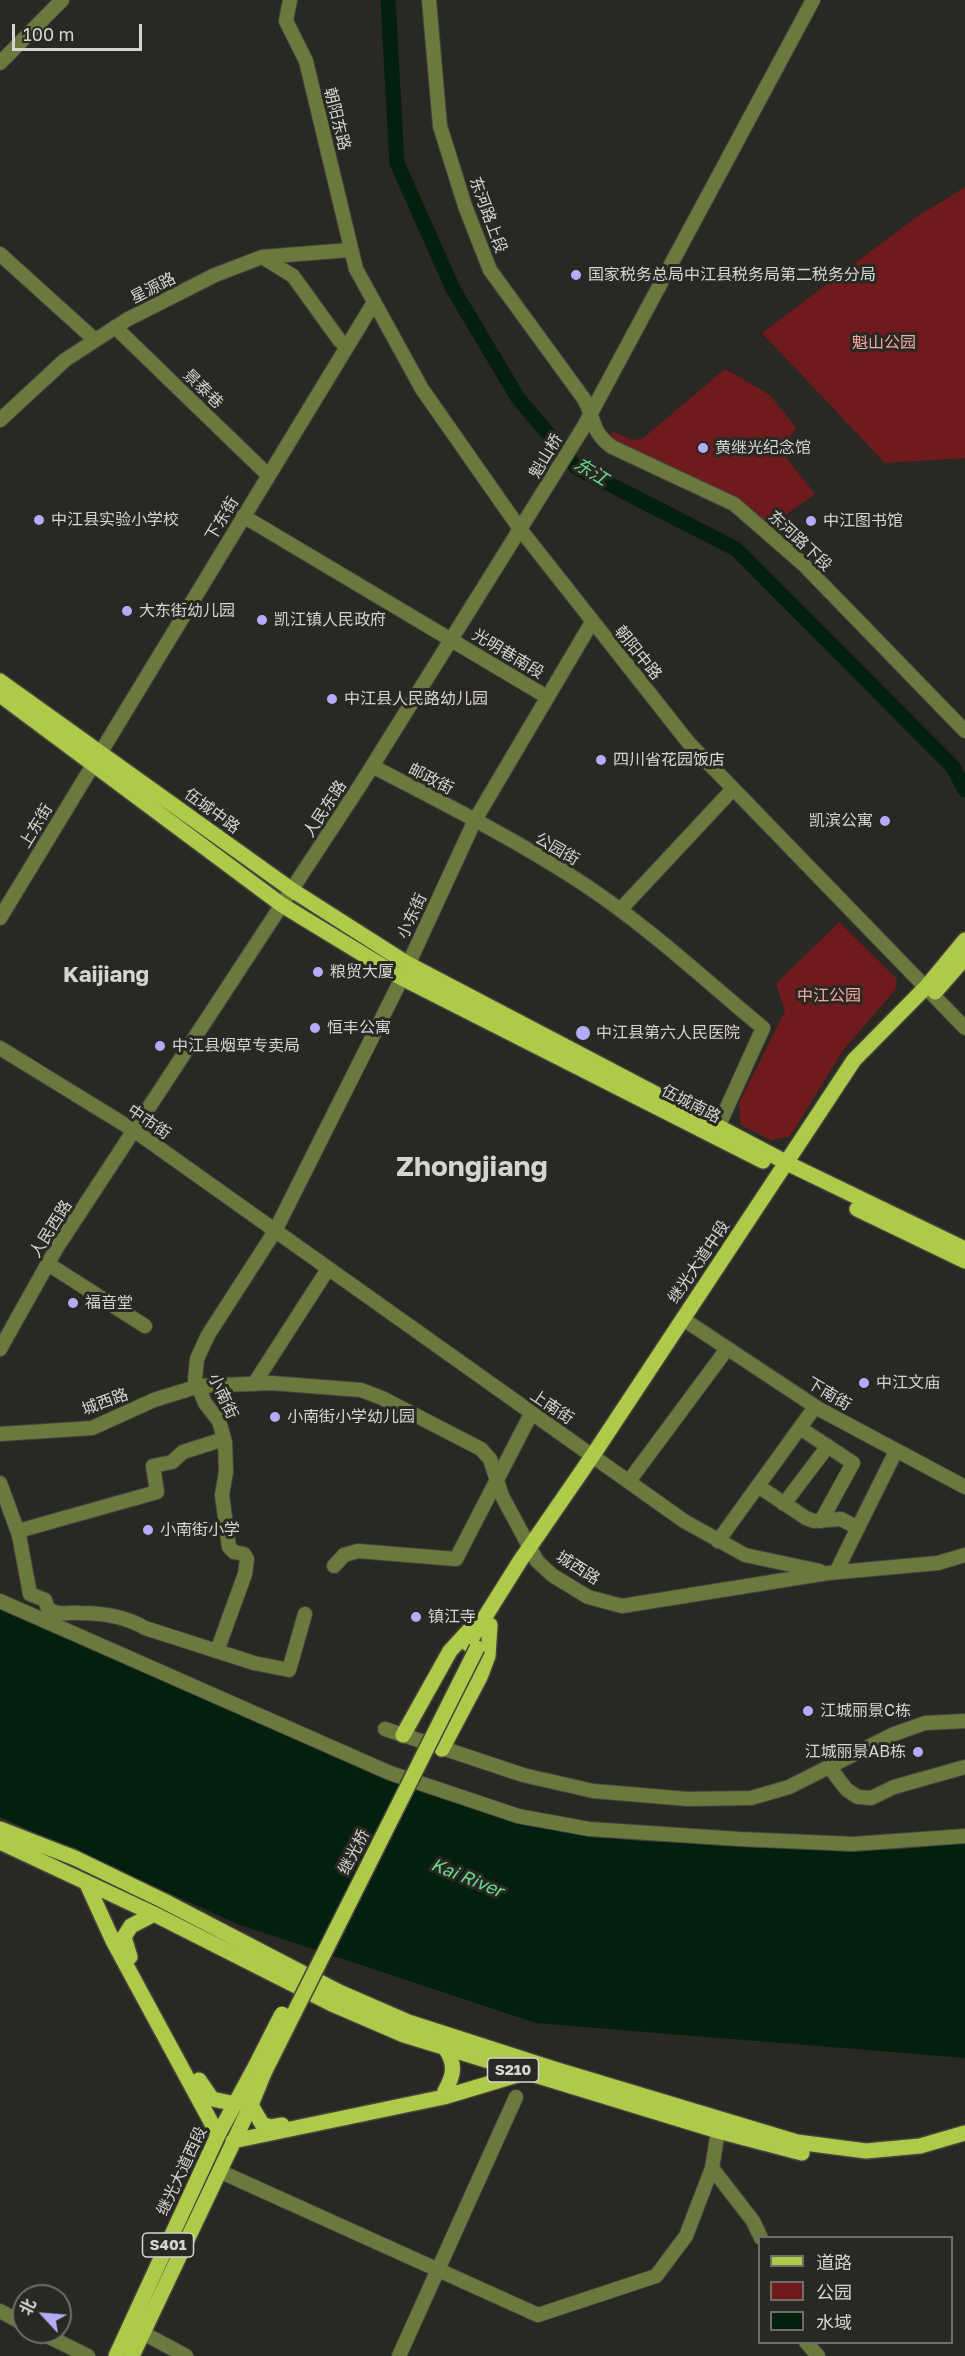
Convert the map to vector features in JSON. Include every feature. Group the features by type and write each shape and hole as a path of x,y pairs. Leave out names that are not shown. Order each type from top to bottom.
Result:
{"main road":[{"name":"伍城中路","path":"0,681 282,905 405,971"},
{"name":"伍城中路","path":"0,695 292,890 405,971"},
{"name":"继光大道中段","path":"930,990 965,940"},
{"name":"继光大道中段","path":"486,1622 788,1169 862,1066 930,990 965,958"},
{"name":"伍城南路","path":"405,971 965,1261"},
{"name":"伍城南路","path":"788,1169 965,1249"},
{"name":"继光桥","path":"259,2070 486,1622"},
{"path":"403,1735 450,1651 463,1634 486,1622 488,1656 442,1749"},
{"path":"0,1819 75,1858"},
{"name":"S210","path":"0,1829 75,1858 164,1901 339,1992 408,2022 522,2065 718,2131 795,2152 866,2161 922,2156 965,2144"},
{"name":"S210","path":"0,1842 154,1914 332,2004 404,2035 445,2048 522,2065 797,2142 866,2151 920,2146 965,2133"},
{"path":"0,1850 67,1873"},
{"path":"87,1882 113,1941 218,2134"},
{"path":"154,1914 130,1926 124,1937 125,1947 204,2090 212,2099 244,2105 262,2124 271,2127 445,2091 522,2065"},
{"path":"445,2048 451,2056 453,2073 445,2091"},
{"path":"233,2141 444,2097 522,2065"},
{"name":"继光大道西段","path":"132,2356 233,2141 244,2105 259,2070"},
{"name":"继光大道西段","path":"116,2356 218,2134 244,2105"}],"street":[{"path":"0,63 62,0"},
{"name":"朝阳东路","path":"290,0 286,21 306,61 341,201 349,250"},
{"name":"东河路上段","path":"429,0 440,126 465,206 490,270 591,412"},
{"name":"魁山桥","path":"538,502 583,428 813,0"},
{"name":"星源路","path":"0,420 65,360 115,327 215,275 262,257 349,250"},
{"name":"朝阳中路","path":"349,250 373,304 422,389 520,529 592,622 688,742 965,1028"},
{"path":"0,254 96,340"},
{"path":"262,257 293,276 346,346"},
{"name":"下东街","path":"96,758 373,304"},
{"name":"景泰巷","path":"115,327 268,475"},
{"name":"东河路下段","path":"591,412 593,428 600,438 612,447 734,504 803,564 965,731"},
{"name":"人民东路","path":"135,1131 372,766 538,502"},
{"name":"光明巷南段","path":"243,516 356,585 365,586 441,635 452,639 548,697"},
{"name":"小东街","path":"275,1231 405,971 475,820 592,622"},
{"name":"上东街","path":"0,918 96,758"},
{"name":"邮政街","path":"372,766 475,820"},
{"path":"620,910 733,789"},
{"name":"公园街","path":"475,820 581,882 620,910 763,1028 716,1131"},
{"name":"中市街","path":"0,1048 135,1131 275,1231"},
{"name":"人民西路","path":"0,1349 48,1264 135,1131"},
{"name":"上南街","path":"275,1231 684,1521 745,1556 832,1572"},
{"name":"小南街","path":"216,1651 245,1574 247,1559 244,1554 234,1551 229,1546 222,1495 226,1472 224,1439 219,1421 205,1403 195,1379 197,1359 208,1335 275,1231"},
{"path":"48,1264 145,1326"},
{"path":"254,1384 328,1269"},
{"name":"下南街","path":"688,1321 815,1407 965,1487"},
{"path":"629,1481 727,1349"},
{"name":"城西路","path":"0,1434 92,1428 154,1400 199,1386 254,1384 361,1390 382,1398 481,1449 490,1459 502,1496 533,1551 552,1575 588,1597 622,1606 832,1572 938,1563 965,1555"},
{"path":"718,1541 815,1407"},
{"path":"334,1566 344,1555 358,1551 456,1559 531,1414"},
{"path":"800,1428 853,1462 821,1521"},
{"path":"18,1531 157,1492 153,1466 172,1462 183,1452 224,1439"},
{"path":"784,1504 828,1446"},
{"path":"832,1572 858,1528 896,1451"},
{"path":"0,1483 18,1531 30,1594 45,1600 48,1609 58,1615 78,1613 130,1619 145,1628 216,1651 254,1663 289,1670 305,1614"},
{"path":"758,1486 806,1518 821,1521 841,1520 858,1528"},
{"path":"0,1602 390,1773 518,1816 589,1829 739,1839 863,1844 965,1836"},
{"path":"385,1729 523,1775 593,1791 688,1799 751,1798 789,1787 894,1734 926,1723 965,1721"},
{"path":"829,1767 847,1791 858,1797 871,1797 894,1787 965,1767"},
{"path":"399,2356 516,2097"},
{"path":"219,2171 538,2315 656,2276 686,2236 712,2168 718,2131"},
{"path":"712,2168 753,2221 760,2236"},
{"path":"121,2356 143,2333 186,2356"},
{"path":"64,2344 88,2356"},
{"path":"807,2344 818,2356"}],"green space":[{"name":"魁山公园","path":"965,187 965,458 885,463 762,333 915,218"},
{"name":"黄继光纪念馆","path":"725,369 770,395 796,428 781,451 815,494 769,526 750,508 606,438 614,432 632,440 642,439"},
{"name":"中江公园","path":"839,922 897,979 895,990 844,1049 790,1136 771,1140 741,1125 739,1103 785,1011 776,984"}],"water":[{"name":"Kai River","path":"0,1610 421,1792 491,1815 548,1829 635,1841 896,1850 965,1843 965,2058 536,2023 240,1925 0,1817"}],"waterway":[{"name":"东江","path":"388,0 397,163 453,289 518,398 576,467 736,549 953,767 965,790"}],"place":[{"name":"国家税务总局中江县税务局第二税务分局","path":"576,275"},
{"name":"黄继光纪念馆","path":"703,448"},
{"name":"中江县实验小学校","path":"39,520"},
{"name":"中江图书馆","path":"811,521"},
{"name":"大东街幼儿园","path":"127,611"},
{"name":"凯江镇人民政府","path":"262,620"},
{"name":"中江县人民路幼儿园","path":"332,699"},
{"name":"四川省花园饭店","path":"601,760"},
{"name":"凯滨公寓","path":"885,821"},
{"name":"粮贸大厦","path":"318,972"},
{"name":"恒丰公寓","path":"315,1028"},
{"name":"中江县第六人民医院","path":"583,1033"},
{"name":"中江县烟草专卖局","path":"160,1046"},
{"name":"福音堂","path":"73,1303"},
{"name":"中江文庙","path":"864,1383"},
{"name":"小南街小学幼儿园","path":"275,1417"},
{"name":"小南街小学","path":"148,1530"},
{"name":"镇江寺","path":"416,1617"},
{"name":"江城丽景C栋","path":"808,1711"},
{"name":"江城丽景AB栋","path":"918,1752"}],"district":[{"name":"Kaijiang","path":"106,975"},
{"name":"Zhongjiang","path":"472,1167"}]}
